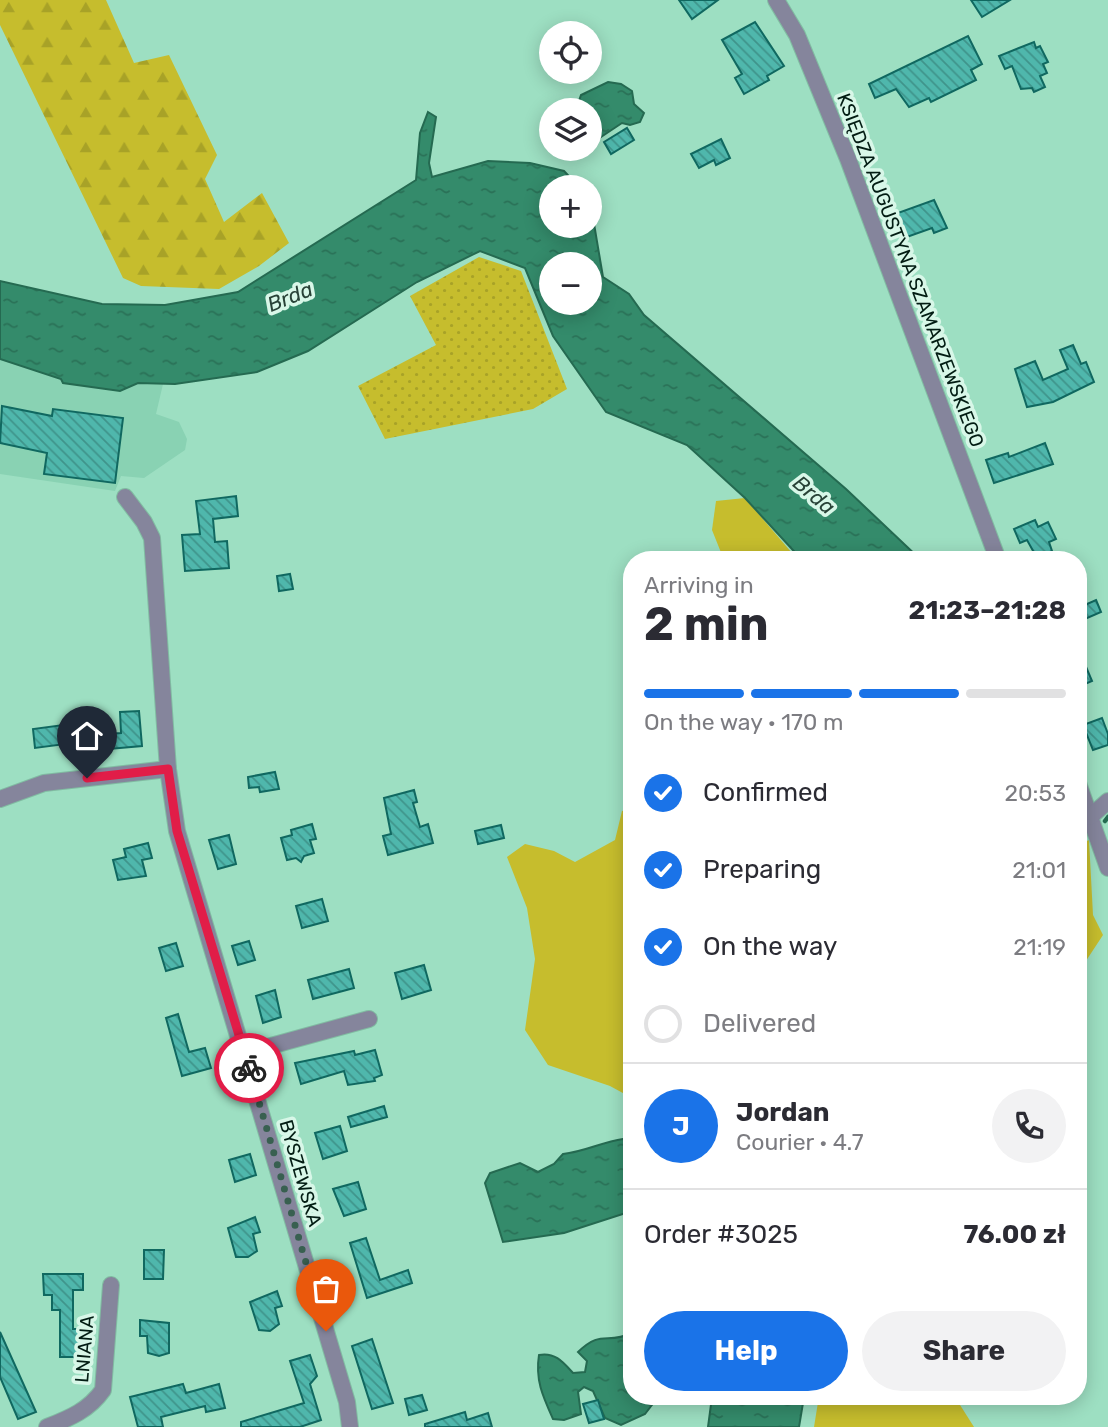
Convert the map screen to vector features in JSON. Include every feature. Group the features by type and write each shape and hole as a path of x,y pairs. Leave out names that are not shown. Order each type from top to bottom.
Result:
{"street":[{"name":"KSIĘDZA AUGUSTYNA SZAMARZEWSKIEGO","path":"776,0 802,45 848,159 995,551"},
{"name":"BYSZEWSKA","path":"125,497 145,522 152,538 168,769 177,831 347,1402 350,1427"},
{"path":"0,799 44,783 168,769"},
{"path":"1090,817 1108,801"},
{"path":"1087,808 1108,868"},
{"path":"245,1053 369,1019"},
{"name":"LNIANA","path":"47,1427 87,1408 103,1390 111,1285"}],"shaded area":[{"path":"0,359 61,379 120,391 138,383 163,384 156,414 179,422 187,439 185,450 144,478 121,476 115,491 0,474"}],"green space":[{"path":"0,0 106,0 134,63 169,55 217,155 205,179 224,222 262,193 289,243 259,266 219,289 141,286 123,278 0,25"},
{"path":"479,257 521,271 567,389 533,409 385,439 358,386 436,345 410,296"},
{"path":"745,498 790,551 720,551 712,530 716,501"},
{"path":"622,811 623,1093 548,1065 525,1030 535,959 527,908 507,857 525,844 554,851 575,862 615,840"},
{"path":"1089,840 1093,915 1103,935 1087,959"},
{"path":"818,1405 960,1405 974,1427 814,1427"}],"water":[{"path":"608,82 621,84 632,91 634,104 644,113 640,122 630,125 622,123 602,136 602,98 580,98 581,95"},
{"name":"Brda","path":"428,112 436,117 429,163 432,177 488,161 530,163 564,171 568,175 539,175 539,238 596,238 599,252 539,252 539,302 525,268 480,251 417,282 308,351 257,372 175,384 138,383 120,391 63,383 61,379 0,359 0,281 102,304 165,305 238,292 416,180 420,133"},
{"name":"Brda","path":"602,271 603,277 629,294 644,315 846,489 911,551 794,551 745,498 687,445 606,412 553,336 544,315 602,315"},
{"path":"623,1139 623,1214 564,1233 503,1242 485,1183 490,1173 520,1163 538,1172 554,1164 563,1154"},
{"path":"623,1336 623,1405 652,1405 645,1414 621,1425 605,1418 593,1391 584,1387 578,1392 581,1414 564,1420 553,1419 539,1380 539,1355 554,1356 573,1373 585,1372 587,1361 578,1352 593,1341"},
{"path":"711,1405 803,1405 799,1427 708,1427"}],"building":[{"path":"679,0 718,0 692,19"},
{"path":"971,0 1010,0 982,17"},
{"path":"755,22 784,66 767,76 769,80 744,94 735,78 742,74 722,40"},
{"path":"968,36 982,64 971,70 976,80 931,102 929,98 909,107 896,89 875,98 869,84"},
{"path":"1034,42 1036,48 1040,46 1048,62 1043,64 1047,73 1040,76 1045,87 1034,92 1032,88 1021,89 1012,66 1005,69 999,56"},
{"path":"627,128 634,140 611,154 604,142"},
{"path":"721,139 730,158 716,165 714,160 699,168 691,154"},
{"path":"934,200 947,228 934,233 932,228 904,238 895,214"},
{"path":"1073,345 1081,364 1086,362 1094,382 1053,402 1027,407 1015,369 1035,361 1043,380 1068,369 1060,350"},
{"path":"2,406 52,416 53,409 123,418 115,483 44,474 47,453 0,443"},
{"path":"1045,443 1053,464 994,483 986,460 1008,453 1009,457"},
{"path":"236,496 238,516 213,519 215,542 227,541 229,568 185,571 182,535 200,534 196,501"},
{"path":"1035,520 1038,527 1048,522 1056,539 1049,542 1052,551 1033,551 1027,540 1020,543 1014,529"},
{"path":"290,574 293,589 279,591 277,576"},
{"path":"1096,600 1101,612 1087,618 1087,604"},
{"path":"1087,669 1092,681 1087,683"},
{"path":"139,711 142,746 109,749 108,734 121,733 120,712"},
{"path":"1102,718 1108,734 1108,745 1093,750 1087,735 1087,724"},
{"path":"78,723 81,742 35,748 33,729"},
{"path":"275,772 279,789 260,792 259,787 249,788 248,777"},
{"path":"414,790 417,802 413,803 420,827 428,824 433,843 388,855 383,836 391,834 384,798"},
{"path":"312,824 316,839 310,840 314,853 304,856 301,862 296,858 287,860 281,838 292,835 291,830"},
{"path":"501,825 504,838 478,844 475,831"},
{"path":"229,835 236,864 218,869 209,840"},
{"path":"148,843 152,858 142,860 146,876 118,880 113,860 126,857 124,849"},
{"path":"322,899 328,921 302,928 296,906"},
{"path":"249,941 255,960 238,965 232,946"},
{"path":"176,943 183,966 166,971 159,948"},
{"path":"424,965 431,990 402,999 395,973"},
{"path":"349,969 354,988 313,999 308,980"},
{"path":"275,990 281,1017 263,1023 256,996"},
{"path":"178,1014 189,1052 205,1048 211,1068 182,1076 166,1018"},
{"path":"375,1050 382,1075 374,1078 375,1081 348,1085 344,1071 301,1084 295,1063 354,1051 355,1055"},
{"path":"384,1106 387,1117 351,1127 348,1117"},
{"path":"340,1126 347,1151 323,1159 315,1133"},
{"path":"250,1154 256,1175 235,1182 229,1160"},
{"path":"358,1182 366,1209 344,1216 333,1189"},
{"path":"255,1217 260,1232 253,1234 257,1251 248,1257 236,1257 228,1228"},
{"path":"366,1238 380,1280 408,1270 412,1283 367,1298 350,1243"},
{"path":"144,1250 164,1250 163,1279 144,1279"},
{"path":"43,1274 83,1274 83,1290 73,1290 73,1329 83,1329 83,1357 60,1357 60,1310 52,1310 52,1295 44,1295"},
{"path":"277,1291 282,1306 275,1308 279,1324 270,1331 259,1330 250,1302"},
{"path":"140,1320 169,1323 169,1353 159,1356 148,1353 147,1336 140,1336"},
{"path":"0,1332 36,1412 18,1419 0,1377"},
{"path":"372,1339 393,1403 372,1409 352,1346"},
{"path":"310,1355 317,1376 310,1384 321,1420 300,1427 241,1427 241,1422 304,1403 290,1361"},
{"path":"183,1384 186,1393 219,1384 225,1408 206,1412 205,1406 161,1417 163,1427 138,1427 130,1397"},
{"path":"422,1395 427,1410 409,1415 405,1399"},
{"path":"598,1400 604,1419 589,1423 583,1404"},
{"path":"465,1412 467,1420 488,1413 492,1427 425,1427 425,1424"}],"waterway":[{"path":"1105,821 1108,817"}],"way so far":[{"path":"249,1068 326,1331"}],"route":[{"path":"87,778 168,769 177,831 249,1068"}]}
